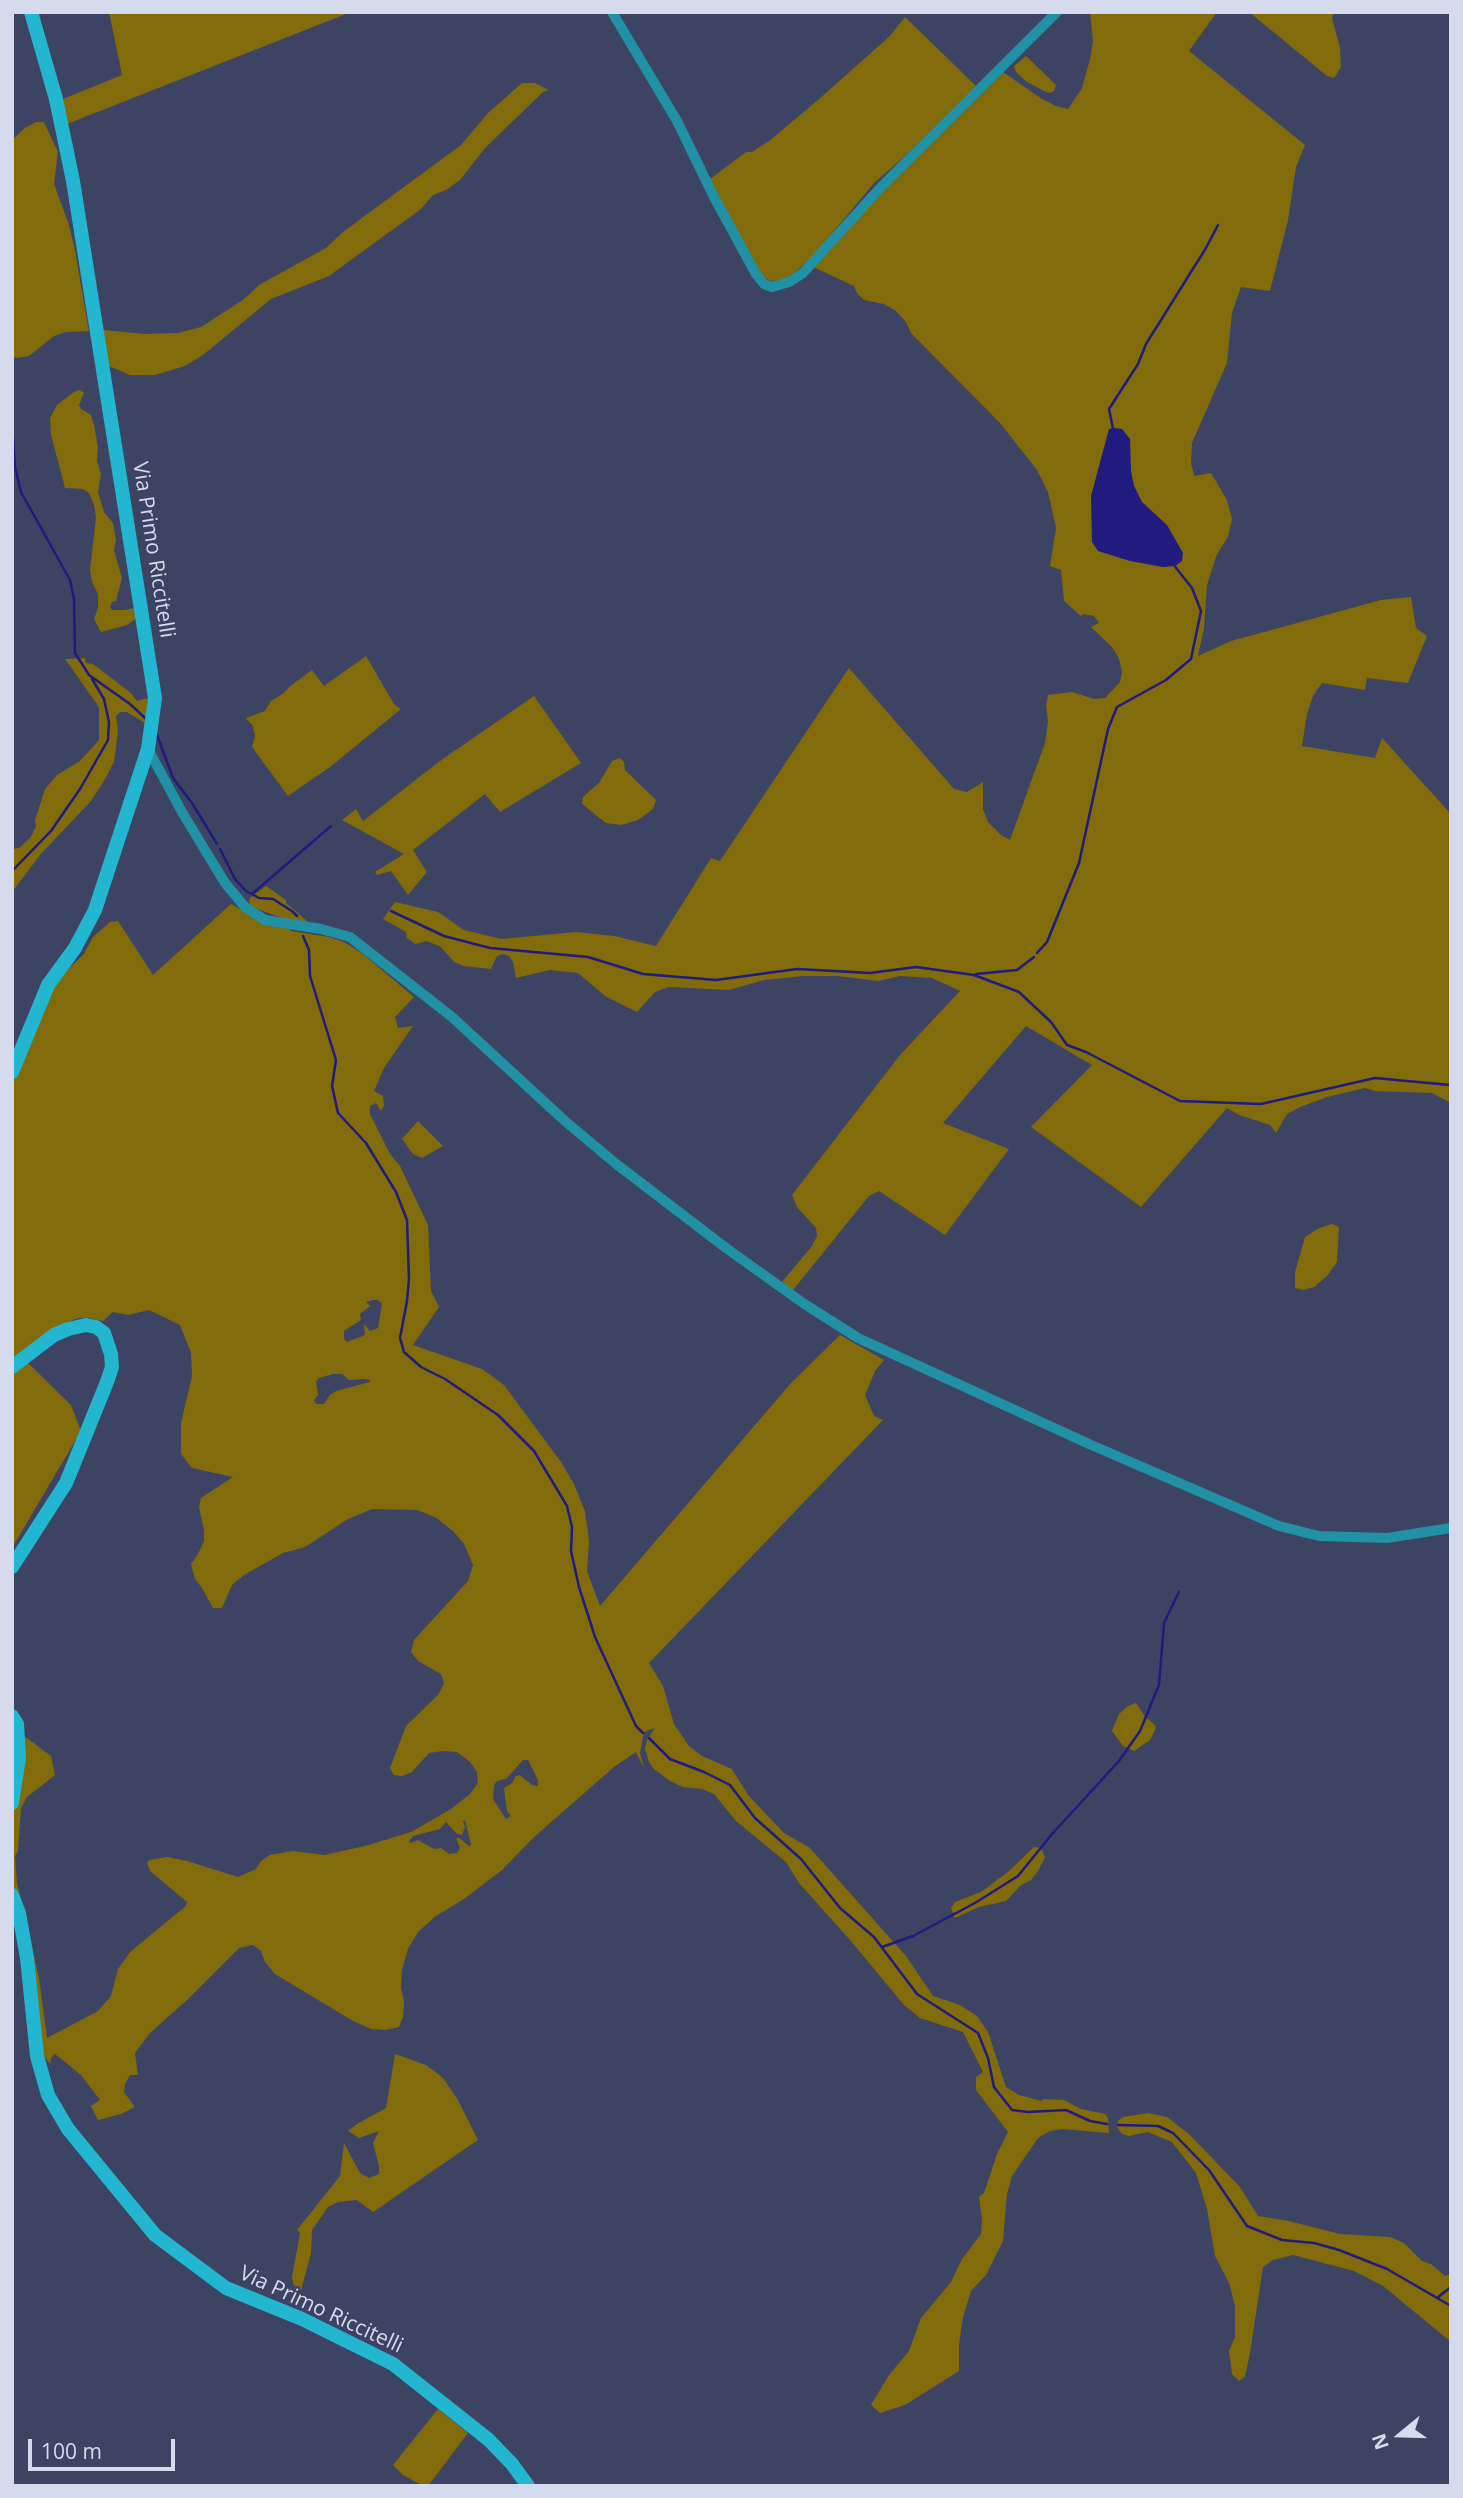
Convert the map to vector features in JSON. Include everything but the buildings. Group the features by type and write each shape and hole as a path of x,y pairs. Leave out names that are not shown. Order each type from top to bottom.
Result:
{"street":[{"name":"Via Primo Riccitelli","path":"12,1072 48,985 75,948 95,910 148,749 155,698 73,181 56,99 32,12"},
{"path":"611,12 677,121 754,271 762,282 772,287 789,282 803,273 880,188 1057,12"},
{"path":"148,749 181,812 213,864 245,906 265,920 321,929 350,937 452,1017 615,1163 726,1248 858,1338 1089,1444 1279,1526 1319,1536 1387,1538 1451,1528"},
{"path":"12,1367 54,1335 86,1325 96,1327 104,1333 112,1367 66,1483 12,1567"},
{"path":"12,1716 17,1724 19,1758 12,1803"},
{"name":"Via Primo Riccitelli","path":"12,1895 19,1913 27,1958 37,2056 48,2095 68,2129 155,2235 226,2288 302,2319 393,2364 489,2440 528,2486"}],"shaded area":[{"path":"109,12 351,12 67,124 63,99 122,75"},
{"path":"1090,12 1217,12 1189,51 1305,145 1296,167 1288,220 1270,291 1241,287 1232,313 1227,363 1192,443 1191,463 1194,476 1211,473 1227,500 1232,519 1228,537 1217,554 1207,585 1204,628 1198,656 1231,641 1381,600 1411,597 1416,628 1427,636 1408,683 1367,678 1365,690 1322,683 1313,696 1307,714 1302,746 1375,758 1382,738 1451,814 1451,1103 1432,1093 1375,1091 1365,1088 1300,1107 1287,1114 1276,1133 1270,1125 1227,1108 1141,1207 1031,1127 1092,1065 1026,1026 943,1123 1009,1149 945,1235 879,1191 869,1196 793,1290 782,1282 817,1236 816,1228 797,1207 792,1195 900,1055 960,991 932,978 900,976 878,981 838,976 803,976 764,980 729,990 669,987 655,992 637,1012 605,996 578,973 550,970 516,978 513,962 509,956 503,954 497,956 491,969 463,966 454,962 441,947 427,941 415,944 407,938 406,932 383,919 395,902 438,912 464,930 501,939 576,932 614,936 656,946 711,858 720,861 849,668 954,789 967,792 983,782 983,809 988,822 1010,840 1045,743 1048,695 1072,692 1094,699 1105,698 1120,682 1122,672 1119,659 1113,648 1091,627 1099,623 1094,616 1081,616 1064,601 1061,570 1050,566 1056,528 1048,492 1037,470 1000,423 911,333 896,311 884,304 864,300 854,286 811,266 839,232 1003,72 1042,99 1068,109 1082,88 1090,59 1093,42"},
{"path":"1249,12 1334,12 1332,18 1340,48 1341,67 1334,78 1327,76"},
{"path":"905,17 976,86 874,183 810,260 786,279 772,281 764,278 753,263 709,180 746,152 752,152 769,141 890,36"},
{"path":"1026,56 1056,85 1054,91 1044,91 1016,72 1014,66"},
{"path":"522,83 535,83 549,90 543,92 485,148 460,180 433,195 421,209 329,276 271,299 203,355 185,366 155,375 130,375 109,366 103,330 145,334 178,333 201,327 243,300 259,285 326,248 343,232 461,145 488,113"},
{"path":"36,122 44,122 58,152 54,184 74,245 89,331 66,332 54,336 29,356 16,358 12,356 12,140"},
{"path":"80,390 84,393 79,405 91,415 94,425 98,447 97,461 101,474 98,492 104,512 113,523 116,540 114,550 122,578 116,601 112,602 110,607 112,610 135,608 137,618 127,625 101,632 94,619 98,608 98,594 90,570 96,517 94,505 89,493 83,489 65,488 51,435 50,418 57,405"},
{"path":"1109,429 1122,429 1130,439 1131,471 1134,486 1142,502 1167,525 1183,553 1182,561 1175,566 1163,567 1130,561 1098,551 1092,542 1091,496"},
{"path":"366,656 394,704 401,709 330,767 288,796 252,747 255,736 253,726 246,718 265,711 271,701 312,670 324,686"},
{"path":"85,658 86,663 93,664 131,693 137,701 148,698 145,723 127,712 120,712 116,716 118,731 114,762 104,781 91,801 40,855 12,892 12,849 19,848 30,838 36,827 35,820 45,789 57,775 80,761 99,740 99,707 65,659"},
{"path":"534,696 581,763 500,812 485,794 413,850 427,872 408,895 391,871 377,875 375,872 404,854 342,820 356,809 363,821 440,761"},
{"path":"620,758 624,762 625,770 656,800 653,809 638,820 621,825 606,823 582,804 583,797 599,783 612,761"},
{"path":"266,886 286,900 286,903 308,922 290,921 252,907 250,898"},
{"path":"231,904 252,916 287,926 291,931 344,942 362,953 414,997 395,1017 398,1028 413,1026 384,1068 374,1091 383,1096 384,1106 381,1111 376,1103 370,1106 370,1114 390,1154 400,1166 428,1225 431,1291 439,1307 413,1345 482,1369 504,1385 561,1462 585,1511 589,1541 587,1571 600,1606 791,1383 840,1335 884,1360 875,1371 865,1395 874,1416 883,1420 649,1663 663,1686 674,1724 689,1746 702,1756 732,1769 748,1795 784,1833 810,1848 906,1956 933,1996 960,2005 977,2016 988,2032 1006,2087 1019,2095 1041,2101 1064,2100 1081,2109 1105,2114 1108,2118 1109,2133 1062,2129 1050,2131 1038,2138 1012,2176 1007,2194 1003,2241 986,2275 971,2291 963,2317 959,2371 905,2405 880,2413 871,2405 889,2375 909,2351 921,2318 951,2282 962,2259 981,2234 979,2197 984,2193 997,2154 1008,2132 976,2090 976,2077 983,2072 963,2032 920,2018 904,2005 799,1883 786,1862 736,1821 714,1794 702,1789 683,1787 654,1769 645,1749 655,1728 644,1732 640,1753 644,1768 636,1752 614,1767 533,1838 502,1870 436,1916 418,1932 408,1949 402,1970 401,1988 404,2001 399,2027 371,2029 353,2021 275,1974 265,1962 261,1951 253,1945 239,1948 150,2033 135,2053 138,2075 130,2075 125,2084 124,2092 135,2107 121,2114 98,2120 91,2106 100,2100 81,2075 55,2054 50,2064 40,2050 12,1892 12,1808 24,1736 51,1756 55,1775 27,1797 21,1808 18,1851 15,1856 17,1883 39,1978 47,2038 98,2011 111,1996 118,1969 130,1952 186,1906 187,1902 150,1871 147,1863 149,1860 167,1857 238,1877 256,1869 261,1861 270,1855 293,1851 324,1855 411,1832 451,1809 470,1794 478,1783 477,1772 470,1762 457,1752 429,1753 412,1772 402,1776 394,1775 390,1768 406,1726 438,1695 444,1683 441,1674 418,1661 411,1652 414,1640 468,1581 473,1565 464,1544 453,1531 435,1517 417,1510 372,1509 348,1519 305,1547 283,1553 244,1575 232,1585 222,1608 213,1608 195,1579 191,1564 204,1541 199,1507 201,1498 233,1477 192,1468 181,1454 181,1423 192,1376 191,1353 180,1325 149,1310 128,1315 113,1312 103,1321 78,1318 61,1325 12,1360 12,1079 39,1009 66,971 84,954 93,937 110,922 118,921 153,975","holes":["378,1300 382,1304 378,1328 370,1331 364,1324 365,1335 347,1342 344,1339 344,1331 361,1320 360,1314 370,1306 366,1302","342,1374 349,1380 365,1379 370,1382 336,1391 324,1404 316,1404 316,1382 319,1378","523,1760 528,1760 538,1780 538,1786 532,1785 520,1775 504,1788 507,1811 511,1816 506,1819 493,1799 494,1785 497,1781 506,1779","465,1820 471,1845 456,1838 460,1848 457,1853 449,1854 441,1848 434,1849 418,1840 411,1843 409,1841 413,1836 440,1829 446,1822 456,1833 462,1835 465,1827"]},
{"path":"418,1121 443,1146 422,1158 413,1154 402,1139"},
{"path":"1332,1224 1339,1227 1337,1262 1327,1276 1314,1287 1303,1290 1295,1288 1295,1272 1305,1237"},
{"path":"26,1361 71,1405 81,1431 12,1548 12,1372"},
{"path":"1136,1703 1156,1728 1150,1740 1134,1751 1123,1746 1112,1731 1119,1714"},
{"path":"1034,1847 1041,1848 1045,1857 1031,1880 1021,1885 1006,1901 979,1907 955,1918 951,1908 955,1902 981,1892 1008,1872"},
{"path":"395,2054 426,2065 443,2078 458,2100 478,2140 373,2212 357,2200 338,2202 328,2207 312,2230 311,2253 301,2291 293,2284 292,2277 300,2233 297,2230 340,2176 344,2143 360,2173 369,2178 379,2174 373,2143 379,2131 359,2138 348,2131 386,2108"},
{"path":"1148,2113 1167,2117 1190,2135 1240,2187 1258,2216 1340,2234 1390,2237 1404,2243 1422,2261 1431,2264 1445,2276 1451,2274 1451,2342 1383,2286 1354,2271 1293,2255 1273,2260 1263,2267 1245,2377 1239,2381 1232,2374 1229,2351 1235,2337 1235,2306 1229,2283 1215,2256 1207,2209 1196,2173 1172,2142 1148,2132 1129,2136 1122,2134 1117,2127 1118,2121 1123,2117"},
{"path":"438,2409 468,2433 428,2486 423,2486 403,2475 393,2465"}],"waterway":[{"path":"1113,429 1109,409 1218,225"},
{"path":"12,422 15,467 21,492 70,580 74,599 75,653 89,675 145,718"},
{"path":"1037,953 1047,942 1079,863 1108,729 1117,707 1166,680 1191,659 1201,611 1192,588 1173,564"},
{"path":"12,871 51,831 80,789 108,740 109,722 104,699 92,679"},
{"path":"157,735 173,778 217,844"},
{"path":"252,894 331,826"},
{"path":"220,849 235,879 246,891 259,898 273,899 297,916"},
{"path":"391,911 444,936 490,948 588,957 643,974 716,980 797,969 870,973 916,967 974,975 1019,992"},
{"path":"303,936 309,950 310,976 336,1060 332,1086 338,1113 366,1143 396,1192 407,1220 409,1279 400,1338 404,1352 421,1367 445,1379 498,1415 534,1451 567,1506 572,1527 571,1551 595,1637 636,1726 643,1733"},
{"path":"976,974 1017,970 1034,957"},
{"path":"1020,993 1051,1022 1067,1045 1086,1052 1180,1101 1261,1104 1375,1078 1450,1085"},
{"path":"882,1947 913,1936 975,1903 1018,1876 1052,1834 1119,1761 1140,1731 1159,1685 1164,1623 1179,1592"},
{"path":"649,1738 670,1759 730,1785 755,1818 801,1859 840,1908 874,1937 917,1994 978,2033 988,2058 994,2087 1012,2110 1066,2110 1090,2121 1107,2124"},
{"path":"1118,2125 1158,2126 1173,2133 1209,2170 1247,2226 1282,2240 1314,2243 1339,2250 1387,2269 1451,2306"},
{"path":"1437,2298 1451,2287"}]}
